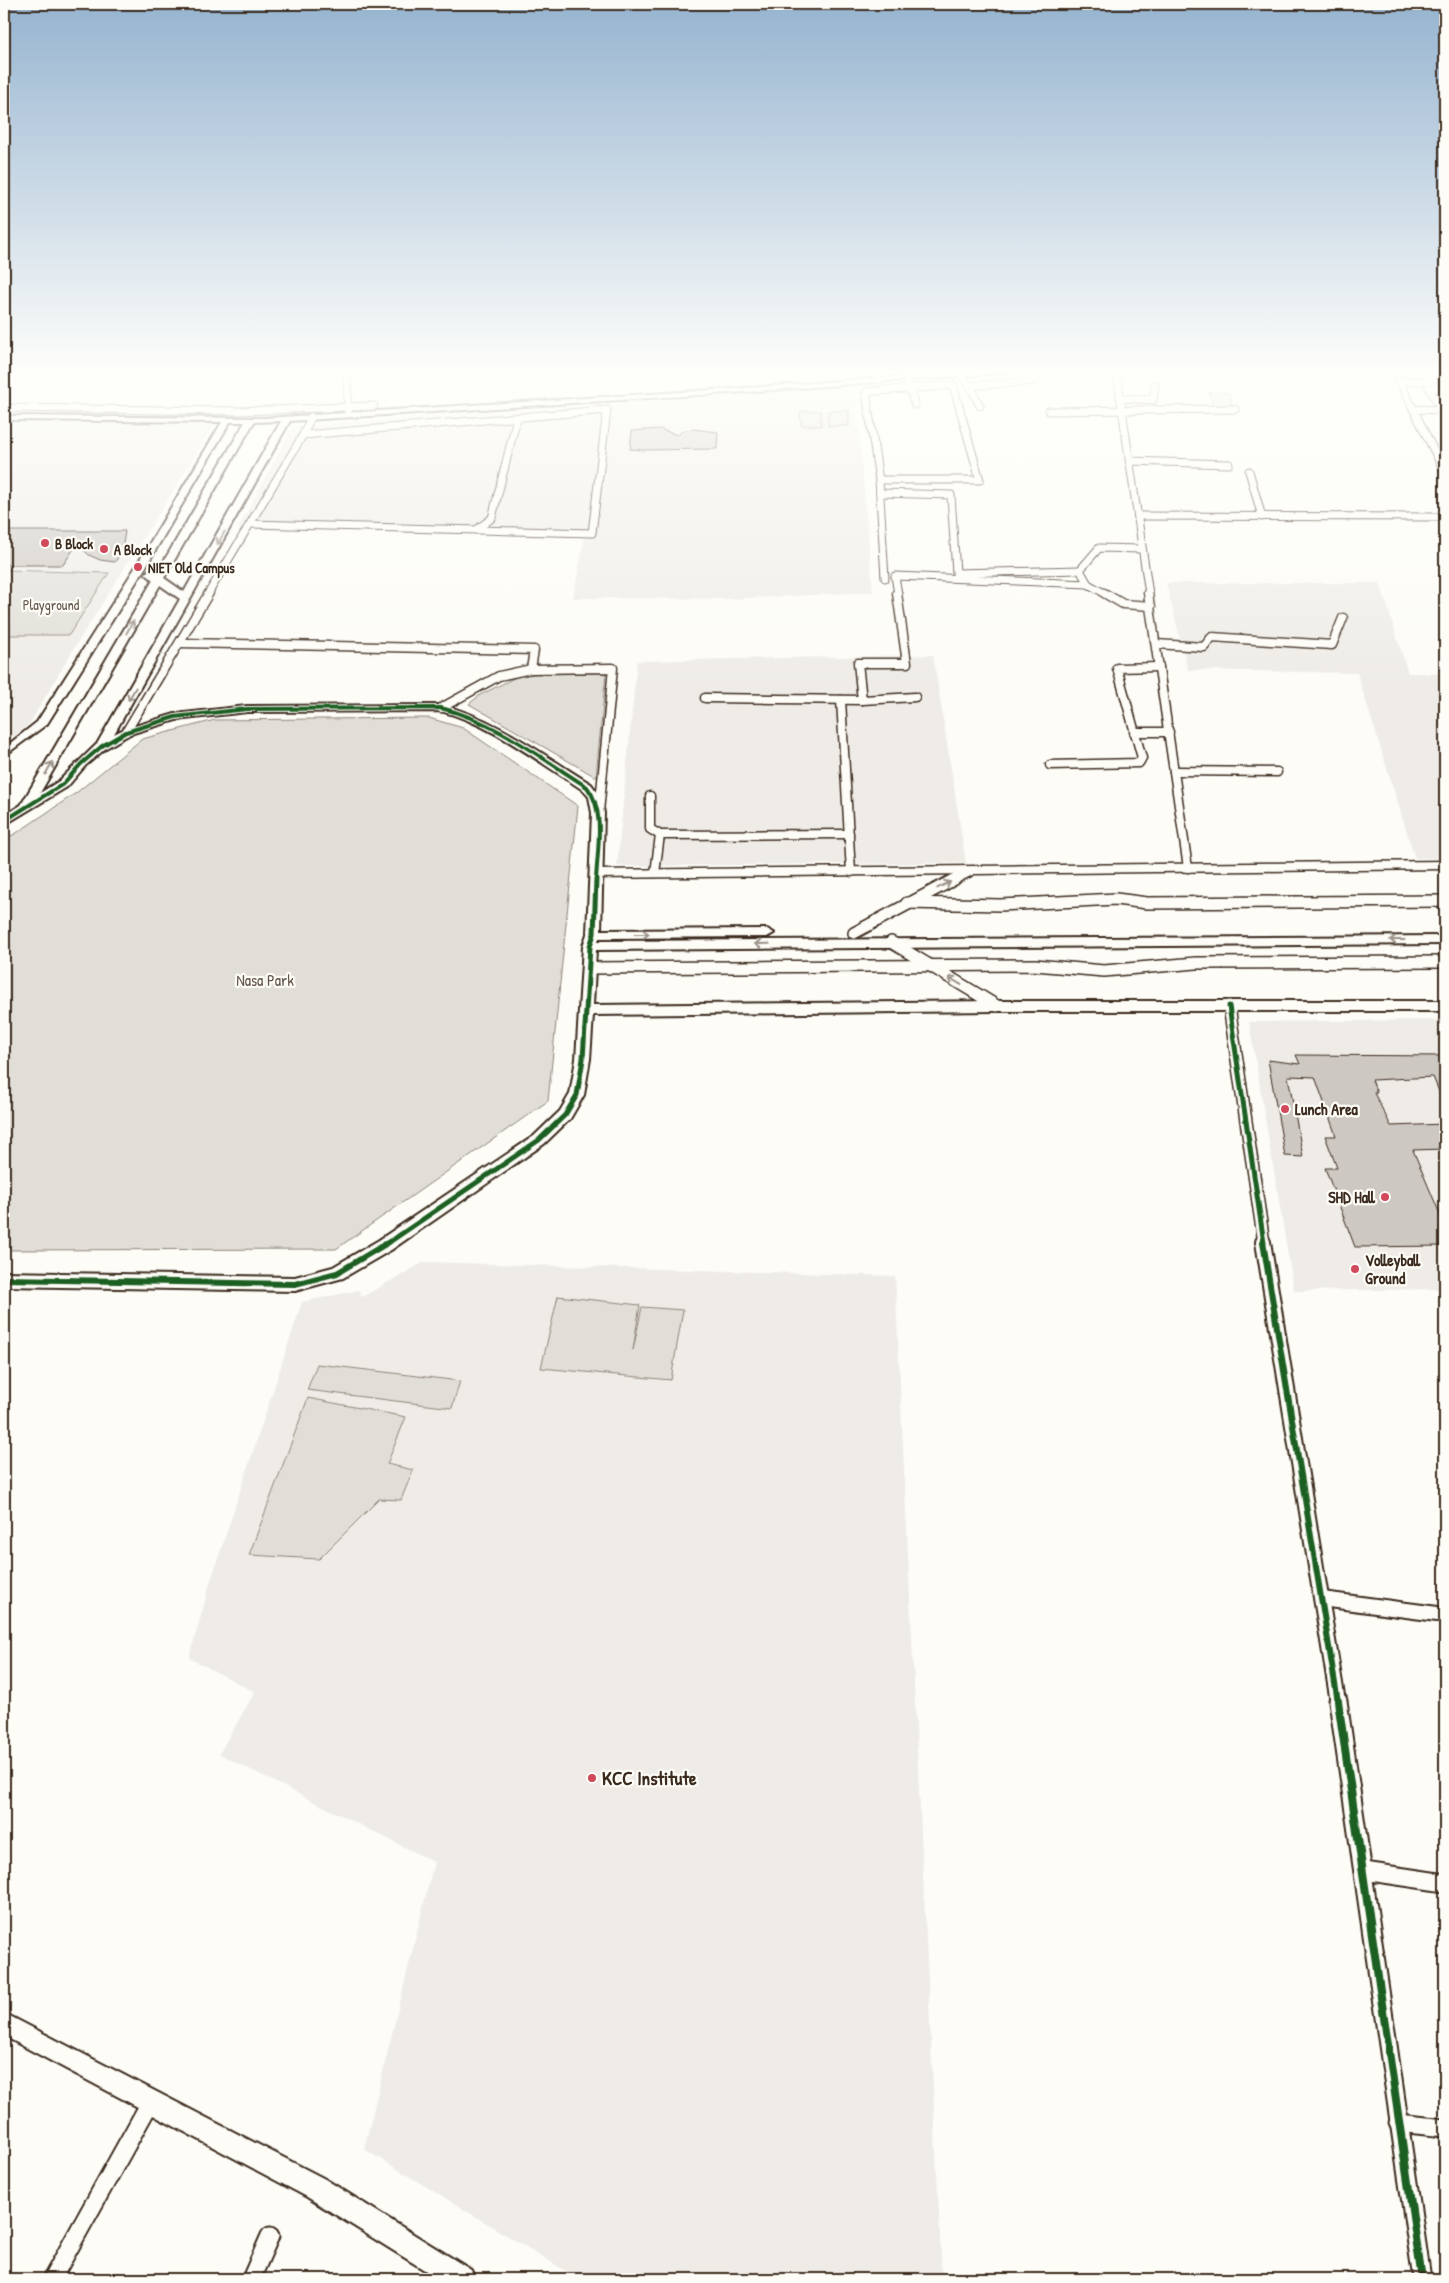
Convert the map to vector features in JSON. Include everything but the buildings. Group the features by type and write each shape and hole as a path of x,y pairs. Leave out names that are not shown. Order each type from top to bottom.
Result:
{"street":[{"path":"4,753 41,724 140,568 195,475"},
{"path":"24,810 219,475"},
{"path":"102,746 256,475"},
{"path":"126,732 280,475"},
{"path":"476,530 492,518 503,475"},
{"path":"251,524 592,533 599,475"},
{"path":"878,475 885,578"},
{"path":"879,480 980,480 979,475"},
{"path":"1132,475 1188,868"},
{"path":"1250,475 1262,517"},
{"path":"880,493 951,495 956,573 1080,570 1099,548 1142,549"},
{"path":"1138,516 1445,517"},
{"path":"140,568 158,577 187,599"},
{"path":"1080,570 1088,584"},
{"path":"862,700 858,663 907,663 895,576 1088,584 1123,604 1150,606"},
{"path":"1156,644 1204,647 1212,638 1332,645 1343,618"},
{"path":"180,643 534,650 530,669"},
{"path":"1050,764 1139,763 1142,758 1117,668 1159,666"},
{"path":"4,1279 295,1284 337,1273 385,1244 539,1140 565,1115 576,1095 583,1060 588,968 592,940 598,813 613,668 530,669 499,676 441,708"},
{"path":"705,698 862,700 915,697"},
{"path":"841,700 851,872"},
{"path":"4,821 63,784 81,764 102,746 126,732 175,717 247,709 441,708 465,714 487,725 578,781 595,797 598,813"},
{"path":"1134,732 1169,732"},
{"path":"1174,772 1277,772"},
{"path":"650,796 650,829 660,835 849,834"},
{"path":"655,873 660,835"},
{"path":"594,874 1445,866"},
{"path":"854,933 906,903 974,871"},
{"path":"906,903 1000,905 1116,899 1147,903 1445,901"},
{"path":"592,940 854,933 1445,929"},
{"path":"592,940 891,942 1445,940"},
{"path":"891,942 997,1006"},
{"path":"588,968 1035,965 1104,971 1196,963 1445,962"},
{"path":"586,1010 997,1006 1445,1006"},
{"path":"1229,1006 1250,1166 1322,1599 1364,1871 1398,2123 1422,2279"},
{"path":"1322,1599 1445,1615"},
{"path":"1364,1871 1445,1883"},
{"path":"4,2024 316,2188 462,2279"},
{"path":"52,2279 151,2101"},
{"path":"1398,2123 1445,2128"},
{"path":"251,2279 270,2236"}],"shaded area":[{"path":"4,475 183,475 71,653 30,723 4,745"},
{"path":"267,475 863,475 873,592 730,599 573,598 586,531 238,528"},
{"path":"1166,583 1380,583 1408,673 1445,674 1445,858 1415,858 1357,673 1188,670"},
{"path":"933,655 966,863 617,866 637,661"},
{"path":"1445,1020 1445,1289 1294,1291 1249,1022"},
{"name":"KCC Institute","path":"424,1262 895,1276 942,2279 579,2279 364,2149 434,1862 219,1754 255,1692 189,1658 211,1580 302,1302 359,1290 362,1297"}],"green space":[{"name":"Playground","path":"4,570 109,573 69,635 4,635"},
{"path":"526,672 606,673 596,777 469,704 480,695"},
{"name":"Nasa Park","path":"429,718 463,728 578,806 548,1101 336,1249 4,1250 4,839 15,834 76,793 142,739 215,720"},
{"path":"558,1296 640,1305 633,1350 642,1307 683,1310 671,1380 541,1368"},
{"path":"317,1364 460,1381 452,1408 307,1390"},
{"path":"308,1398 406,1417 387,1464 413,1470 401,1500 379,1499 319,1559 249,1555"}],"cycle path":[{"path":"4,821 63,784 81,764 102,746 126,732 175,717 247,709 441,708 465,714 487,725 587,787 595,797 598,813 594,934 590,946 583,1059 577,1095 565,1115 539,1140 385,1245 337,1273 295,1284 4,1279"},
{"path":"1229,1006 1261,1229 1335,1685 1422,2279"}],"place":[{"name":"B Block","path":"45,543"},
{"name":"A Block","path":"104,549"},
{"name":"NIET Old Campus","path":"138,567"},
{"name":"Lunch Area","path":"1285,1109"},
{"name":"SHD Hall","path":"1385,1197"},
{"name":"Volleyball Ground","path":"1355,1269"},
{"name":"KCC Institute","path":"592,1778"}]}
